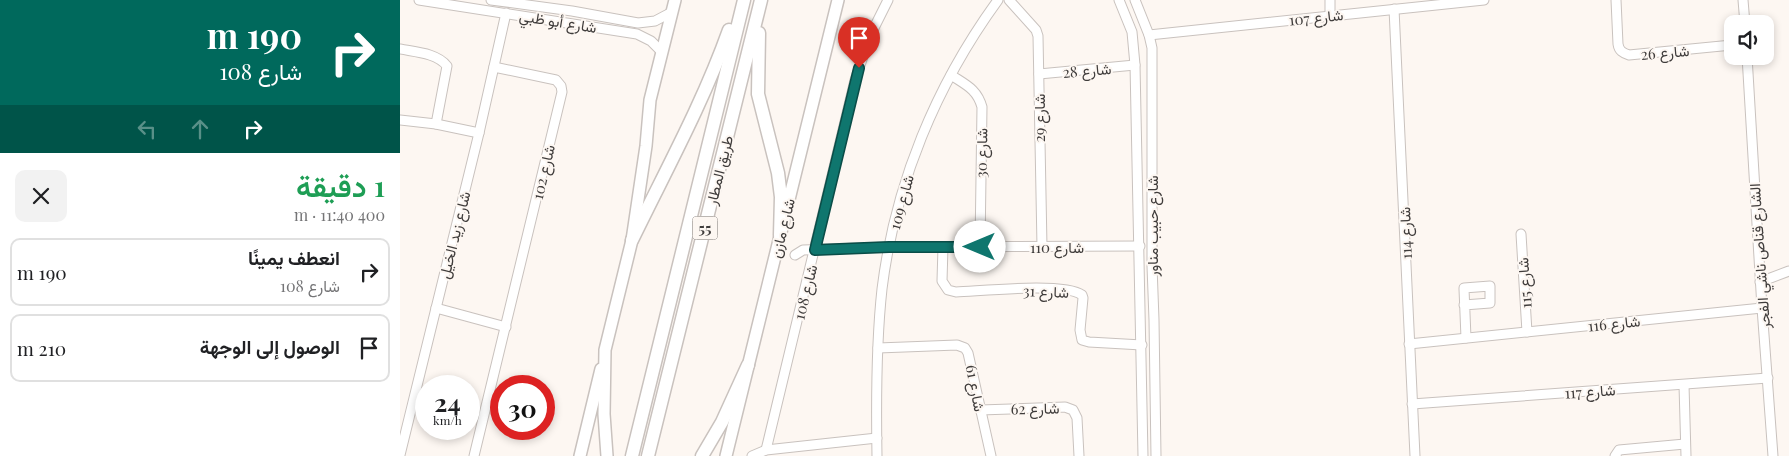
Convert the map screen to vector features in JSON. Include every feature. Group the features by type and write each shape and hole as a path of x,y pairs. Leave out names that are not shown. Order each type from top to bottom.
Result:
{"highway":[{"path":"632,240 698,106 742,0"},
{"name":"طريق المطار","path":"632,456 742,0"},
{"path":"761,0 758,94 778,172 781,197 780,235"},
{"name":"طريق المطار","path":"648,456 761,0"},
{"path":"702,456 722,422 748,366"}],"main road":[{"path":"580,456 632,240 650,100 675,0"},
{"name":"شارع مازن","path":"726,456 838,0"},
{"path":"605,350 604,414 607,456"}],"street":[{"name":"شارع أبو ظبي","path":"419,0 637,34 650,41 661,51"},
{"name":"شارع أبو ظبي","path":"491,0 527,3 645,23 655,21 672,12"},
{"name":"شارع 108","path":"766,450 855,80 870,36 888,0"},
{"name":"شارع 109","path":"877,456 880,308 889,247 897,211 919,141 933,108 966,46 998,0"},
{"name":"شارع 29","path":"1010,0 1036,30 1039,74 1042,246"},
{"name":"شارع حبيب مناور","path":"1119,0 1132,32 1135,65 1143,456"},
{"name":"شارع حبيب مناور","path":"1135,0 1149,35 1152,48 1152,281 1156,456"},
{"path":"1330,0 1330,16"},
{"name":"شارع 107","path":"1149,35 1394,9 1421,3 1484,0"},
{"name":"شارع 26","path":"1616,0 1618,44 1622,53 1629,55 1724,46"},
{"path":"1743,0 1744,15"},
{"name":"شارع 114","path":"1394,9 1414,456"},
{"path":"572,11 575,16 572,23"},
{"name":"شارع زيد الخيل","path":"400,456 479,133 506,13"},
{"path":"400,49 436,57 447,66 436,124"},
{"name":"شارع 28","path":"1039,74 1135,65"},
{"name":"الشارع قناص ناشي الفجر","path":"1748,65 1760,282 1773,456"},
{"name":"شارع 102","path":"474,456 562,92 561,86 556,80 494,67"},
{"name":"شارع 30","path":"951,75 979,96 982,107 980,247"},
{"path":"1136,96 1143,100 1152,96"},
{"path":"1136,114 1147,109 1152,113"},
{"path":"400,122 436,124 479,133"},
{"name":"شارع 115","path":"1521,234 1527,332"},
{"name":"شارع 110","path":"795,255 803,250 889,247 1140,246"},
{"name":"شارع 31","path":"943,247 942,281 948,290 956,292 1048,288 1075,291 1082,295 1080,330 1082,340 1142,345"},
{"path":"1760,282 1789,271"},
{"path":"1140,279 1142,283 1146,284 1152,281"},
{"path":"1464,305 1466,338"},
{"path":"436,308 506,327"},
{"name":"شارع 116","path":"1409,344 1762,308"},
{"name":"شارع 61","path":"878,348 957,345 966,348 990,456"},
{"name":"شارع 117","path":"1412,404 1768,378"},
{"path":"1684,384 1686,456"},
{"name":"شارع 62","path":"980,410 1065,407 1073,410 1077,418 1079,456"},
{"path":"1143,438 1149,431 1156,434"},
{"path":"752,456 766,450 877,438"},
{"path":"1615,456 1619,450 1686,444"}],"route":[{"path":"859,68 815,250 889,247 980,247"}]}
